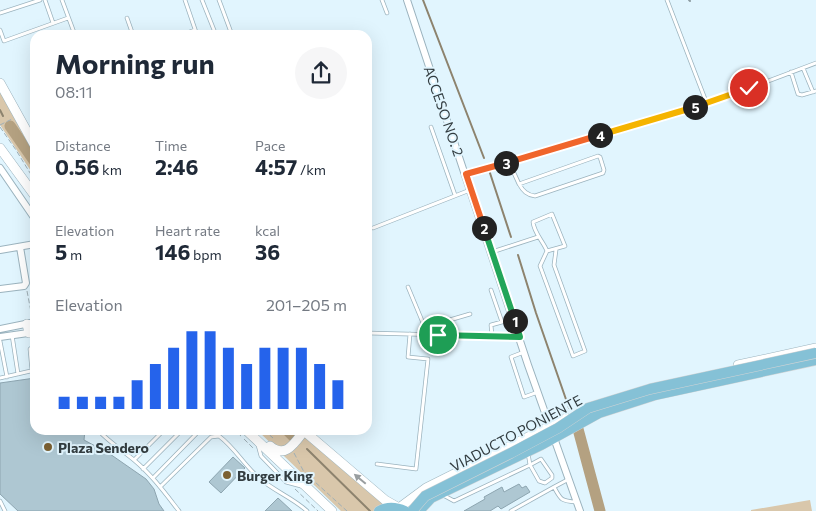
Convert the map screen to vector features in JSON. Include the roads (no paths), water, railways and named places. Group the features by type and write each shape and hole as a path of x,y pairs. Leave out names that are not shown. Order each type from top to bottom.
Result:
{"main road":[{"name":"VIADUCTO PONIENTE","path":"412,511 425,496 550,432 588,408 650,389 816,353"},
{"path":"418,511 431,498 527,451 598,413 655,396 816,360"},
{"path":"379,511 386,507 402,510"}],"street":[{"name":"ACCESO NO. 2","path":"407,0 528,365 553,425 554,437 580,511"},
{"path":"0,83 14,117 30,139"},
{"path":"0,148 30,189"},
{"path":"14,167 1,170 30,212"},
{"path":"0,250 30,245"},
{"path":"0,289 24,286 26,283 20,247"},
{"path":"0,329 30,327"},
{"path":"0,337 12,335 30,328"},
{"path":"307,435 385,500 402,510 426,488 582,409 627,392 671,380 816,348"},
{"path":"252,435 332,511"},
{"path":"258,435 276,451 281,452 289,448 300,435"}],"lane":[{"path":"0,13 40,0"},
{"path":"45,0 53,23"},
{"path":"62,0 73,30"},
{"path":"185,0 196,30"},
{"path":"202,0 214,30"},
{"path":"219,0 230,30"},
{"path":"382,0 387,13"},
{"path":"667,0 707,104"},
{"path":"34,30 68,18"},
{"path":"126,18 131,30"},
{"path":"0,30 4,41 30,31"},
{"path":"466,174 707,104 816,63"},
{"path":"791,72 798,94 802,95 814,91 803,68"},
{"path":"432,127 456,196"},
{"path":"509,162 519,184 526,194 534,196 602,173 604,170 598,156 519,184"},
{"path":"373,228 471,190"},
{"path":"547,251 566,246 552,214 533,222 538,237 543,242 547,251 540,266 573,356 585,351 554,265 556,250"},
{"path":"492,252 538,237"},
{"path":"408,286 428,335"},
{"path":"491,290 502,322 491,325 492,336"},
{"path":"438,335 436,324 470,314"},
{"path":"372,333 520,337"},
{"path":"377,464 416,469 428,359 408,357 410,334"},
{"path":"12,335 18,374"},
{"path":"0,341 6,377"},
{"path":"524,352 511,357 524,397 538,392"},
{"path":"0,378 30,371"},
{"path":"102,435 154,478 179,511"},
{"path":"134,460 159,435"},
{"path":"143,469 177,435"},
{"path":"154,478 195,435"},
{"path":"160,487 211,437 219,436 229,444 248,468 272,489 302,506 307,511"},
{"path":"440,494 454,501 530,464 541,459 551,473 552,478 545,482 539,481 530,464 527,451"},
{"path":"511,511 569,479"},
{"path":"554,486 560,499 577,502"},
{"path":"0,501 5,511"}],"waterway":[{"path":"423,0 484,158"},
{"path":"0,110 3,116"},
{"path":"10,126 30,155"},
{"path":"489,170 511,237"},
{"path":"518,255 569,408"},
{"path":"578,429 600,511"},
{"path":"307,449 370,511"}],"place":[{"name":"Plaza Sendero","path":"48,447"},
{"name":"Burger King","path":"227,475"}]}
